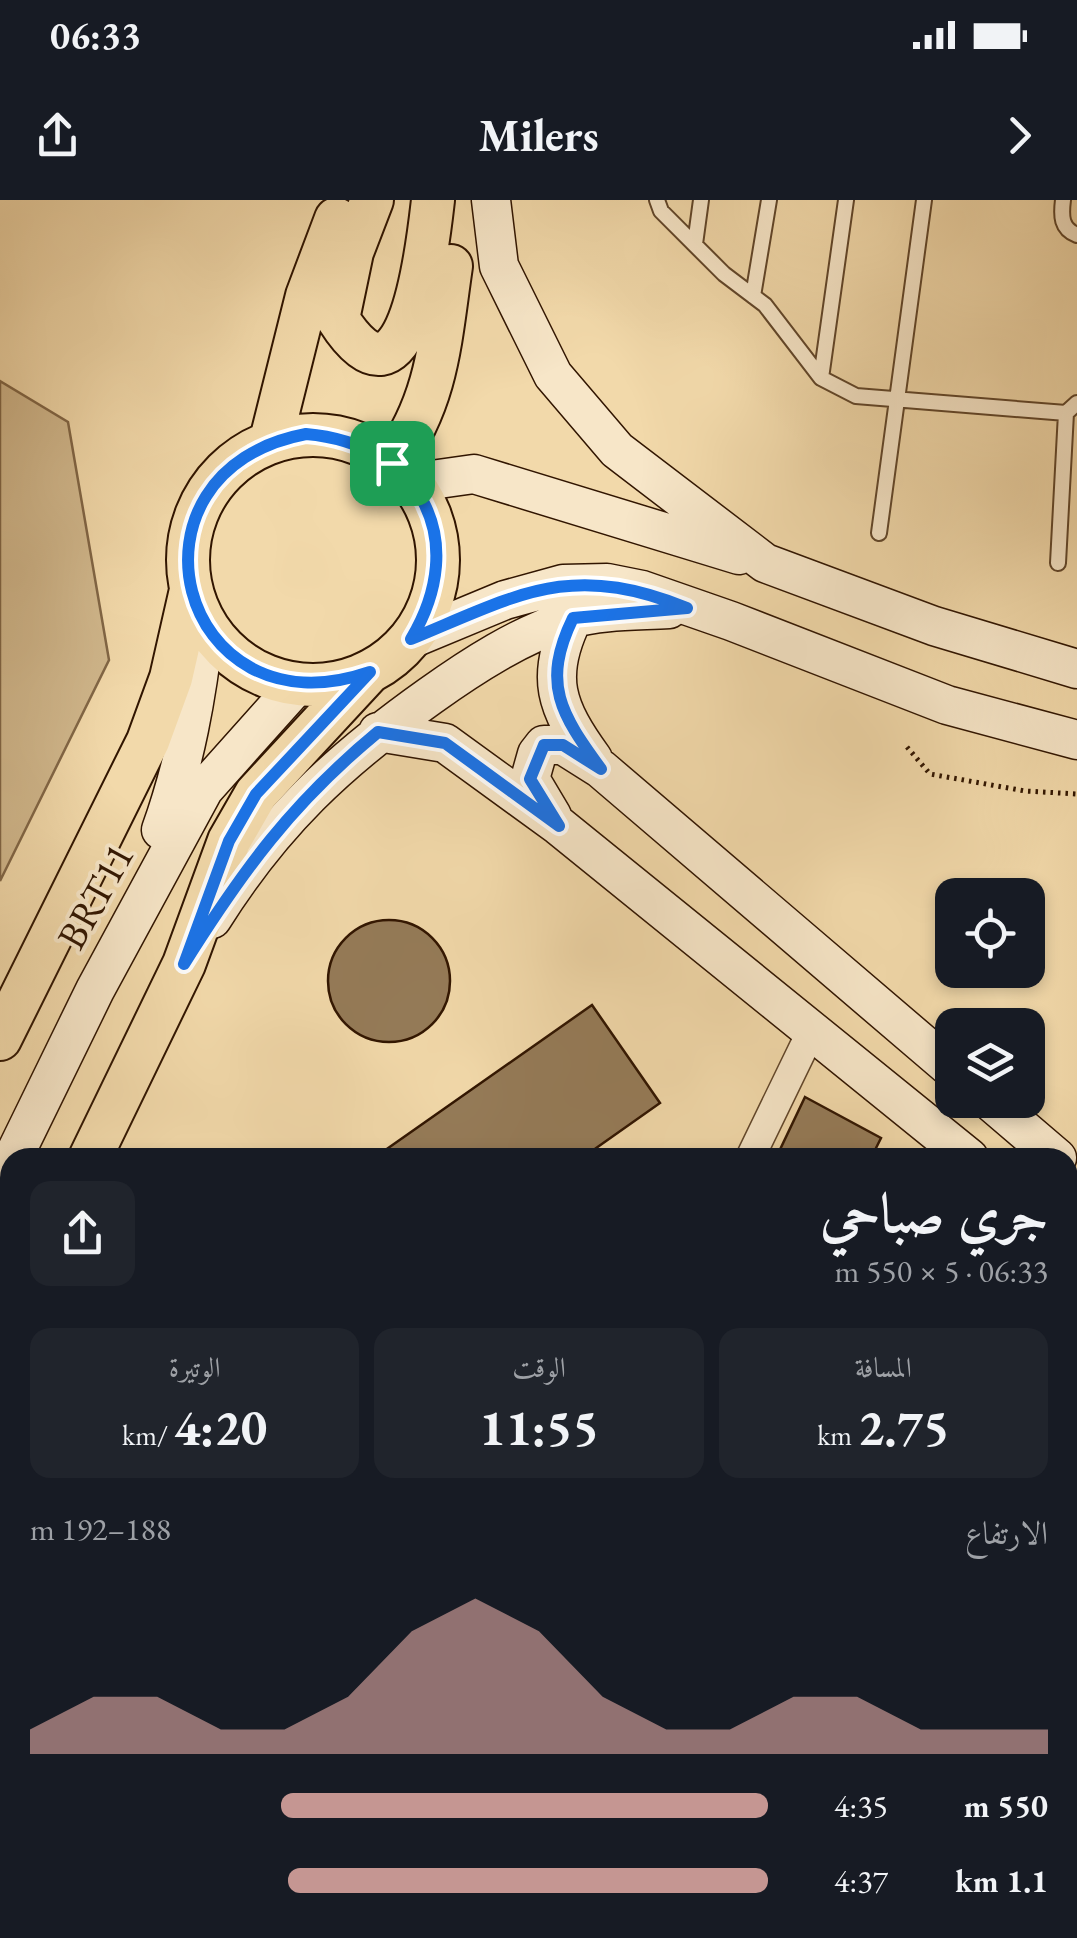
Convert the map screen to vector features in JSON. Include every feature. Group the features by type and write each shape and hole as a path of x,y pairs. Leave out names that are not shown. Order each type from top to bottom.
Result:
{"main road":[{"path":"271,440 307,296 343,200"},
{"path":"372,200 352,252 338,319 352,342 371,352 386,350 406,333 418,304 433,200"},
{"path":"401,473 433,387 461,200"},
{"path":"490,200 500,266 553,375 617,450 765,564"},
{"path":"370,672 335,684 297,685 261,675 230,654 198,607 188,553 195,516 212,484 239,458 271,440 306,434 342,437 376,450 401,473 426,504 437,541 437,579 425,615 411,639"},
{"path":"401,473 474,474 765,564 934,626 1077,668"},
{"path":"95,1148 184,964 229,841 256,794 370,672 411,639 505,600 562,584 607,583 642,590 948,704 1077,740"},
{"path":"0,1039 148,741 198,607"},
{"name":"BRT11","path":"96,990 177,785 198,691 198,607"},
{"path":"184,964 235,882 276,830 320,780 378,732 458,676 529,635 573,618 687,608"},
{"path":"573,618 560,644 556,688 575,734 601,769"},
{"name":"BRT11","path":"96,990 204,790 297,685"},
{"path":"378,732 445,743 559,826 956,1148"},
{"path":"559,826 530,779 537,754 544,745 563,745 601,769 935,1054"},
{"path":"17,1148 96,990"},
{"path":"1010,1118 1045,1148"}],"street":[{"path":"755,1148 812,1032"}],"lane":[{"path":"657,200 661,210 695,244 765,305 822,378 856,396 1072,408 1058,563"},
{"path":"695,244 701,200"},
{"path":"753,296 769,200"},
{"path":"822,378 846,200"},
{"path":"879,532 924,200"},
{"path":"1063,200 1062,221 1066,230 1077,235"}],"path":[{"path":"908,747 930,774 1025,791 1077,794"}],"shaded area":[{"path":"0,381 68,422 109,660 0,881"}],"building":[{"path":"389,920 412,925 432,938 445,958 450,981 445,1004 432,1024 412,1037 389,1042 366,1037 346,1024 333,1004 328,981 333,958 346,938 366,925"},
{"path":"592,1005 660,1103 596,1148 388,1148"},
{"path":"805,1097 881,1138 876,1148 781,1148"}],"route":[{"path":"306,434 342,437 376,450 392,463 426,504 437,541 437,579 425,615 411,639 505,600 562,584 607,583 642,590 687,608 573,618 560,644 556,688 575,734 601,769 555,743 544,745 537,754 530,779 559,826 445,743 378,732 320,780 276,830 235,882 184,964 229,841 256,794 370,672 335,684 297,685 261,675 230,654 205,625 191,590 188,553 195,516 212,484 239,458 271,440 306,434"}]}
